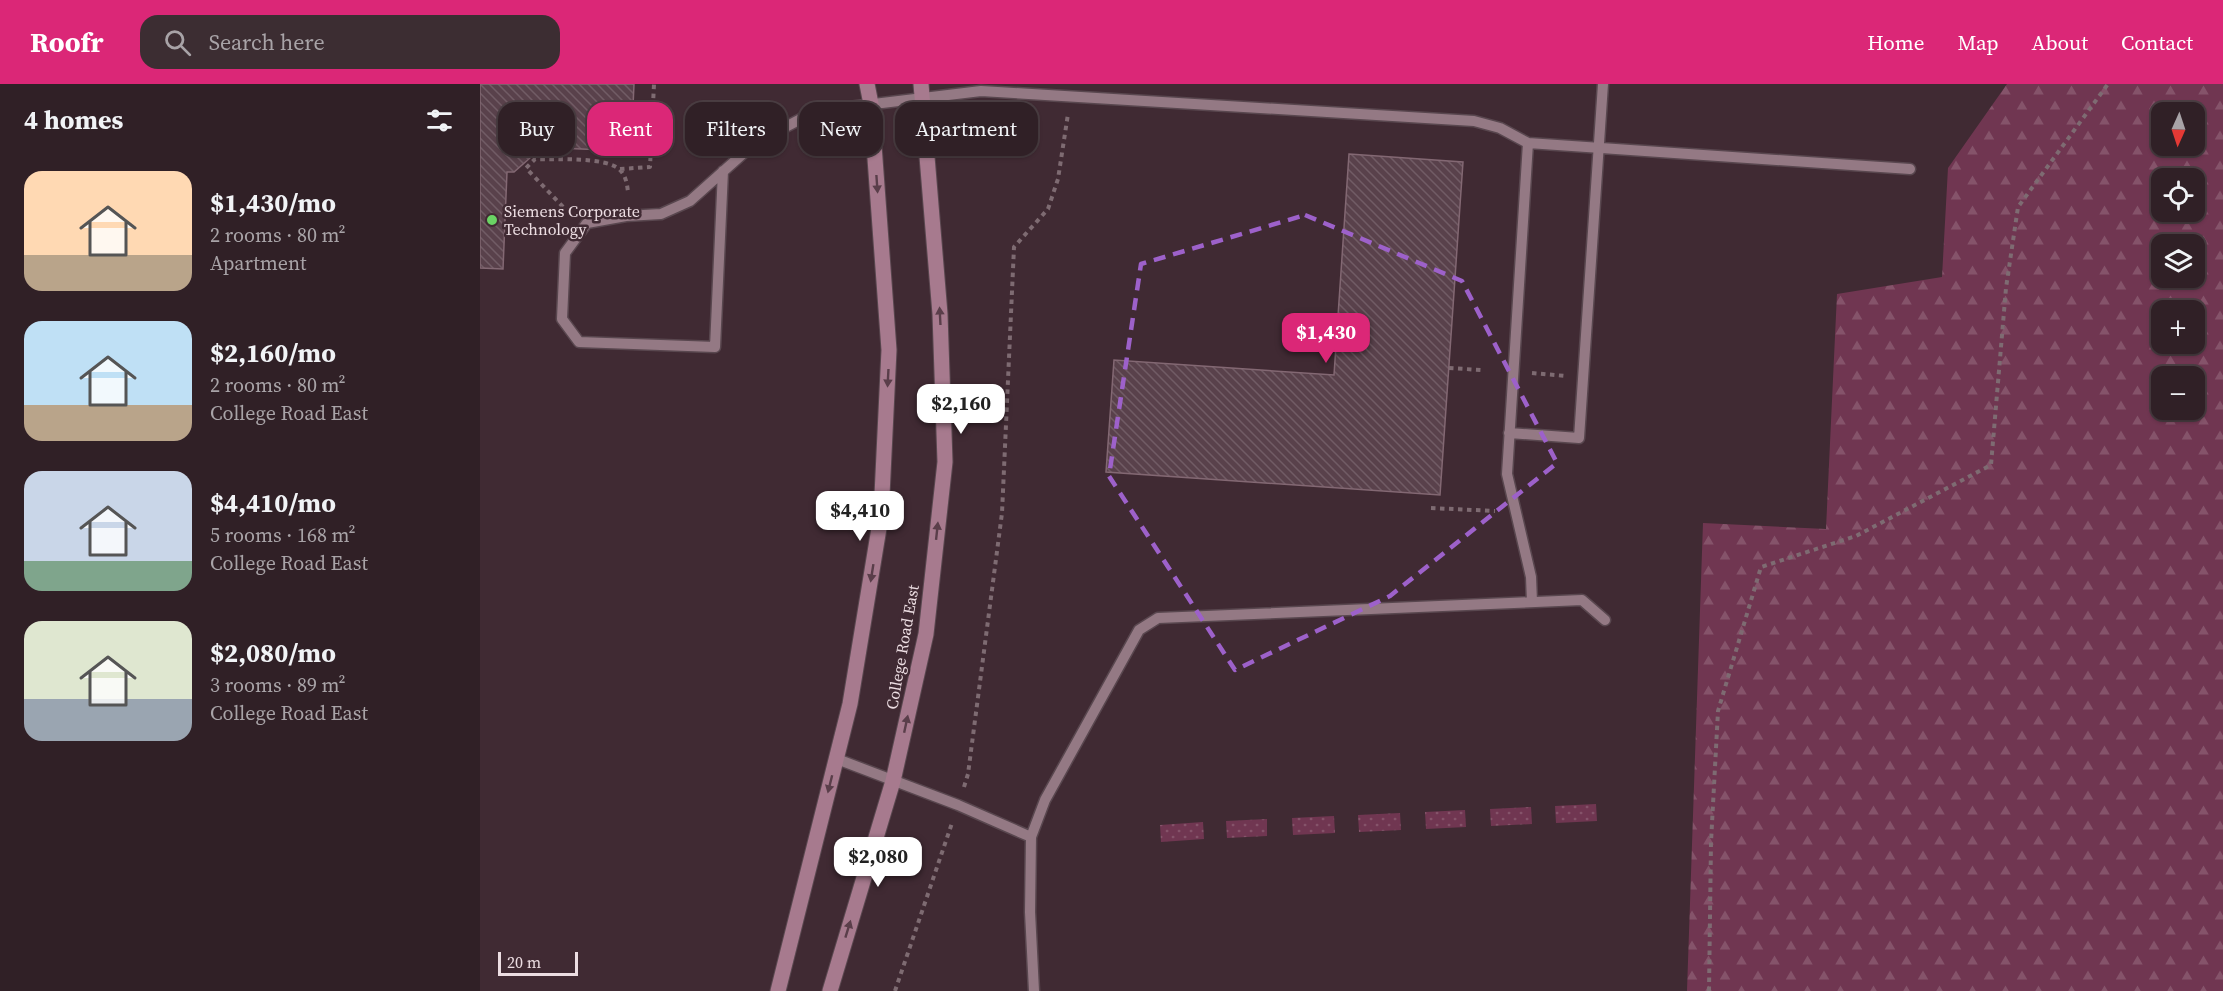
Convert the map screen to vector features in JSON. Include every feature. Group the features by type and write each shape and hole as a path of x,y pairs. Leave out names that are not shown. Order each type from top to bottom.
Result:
{"street":[{"path":"867,84 871,102"},
{"name":"College Road East","path":"830,991 893,781 926,634 945,462 940,314 922,91"},
{"path":"778,991 850,704 881,516 889,350 875,156"}],"lane":[{"path":"1509,433 1579,438 1603,84"},
{"path":"879,102 922,91 981,91 1474,121 1500,128 1528,143 1910,169"},
{"path":"723,171 715,347 579,342 562,319 565,253 587,223 626,216 661,214 690,201 723,171 755,143 799,120"},
{"path":"1528,143 1507,474 1531,577 1532,602"},
{"path":"1034,991 1030,912 1031,837 1045,800 1139,630 1158,618 1582,600 1605,620"},
{"path":"837,759 958,805 1031,837"}],"path":[{"path":"619,169 650,167 654,84"},
{"path":"1709,991 1711,842 1718,711 1761,567 1856,536 1991,465 2006,288 2018,207 2108,84"},
{"path":"895,991 968,774 1002,513 1014,247 1048,209 1058,179 1070,96"},
{"path":"563,207 526,168 535,159 607,162 619,169 626,179 628,192"},
{"path":"1449,368 1481,370"},
{"path":"1531,373 1584,377"},
{"path":"1431,507 1495,511"}],"highlighted area":[{"path":"1305,215 1462,281 1557,463 1390,596 1235,670 1109,476 1141,264"}],"green space":[{"path":"2007,84 2223,84 2223,991 1687,991 1703,523 1826,529 1837,294 1942,277 1948,168"},
{"path":"1596,804 1597,821 1556,823 1555,806"},
{"path":"1531,807 1532,824 1491,826 1490,809"},
{"path":"1465,810 1466,827 1426,829 1425,812"},
{"path":"1400,813 1401,830 1359,832 1358,815"},
{"path":"1334,816 1335,833 1293,835 1292,818"},
{"path":"1267,819 1267,836 1227,838 1226,821"},
{"path":"1203,822 1204,839 1161,842 1160,825"}],"building":[{"path":"480,84 634,84 633,102 587,102 587,149 575,149 575,102 498,102 498,156 530,156 530,158 514,172 507,172 503,269 480,268"},
{"path":"1349,154 1463,162 1440,495 1106,472 1114,360 1334,375"}],"place":[{"name":"Siemens Corporate Technology","path":"492,220"}]}
